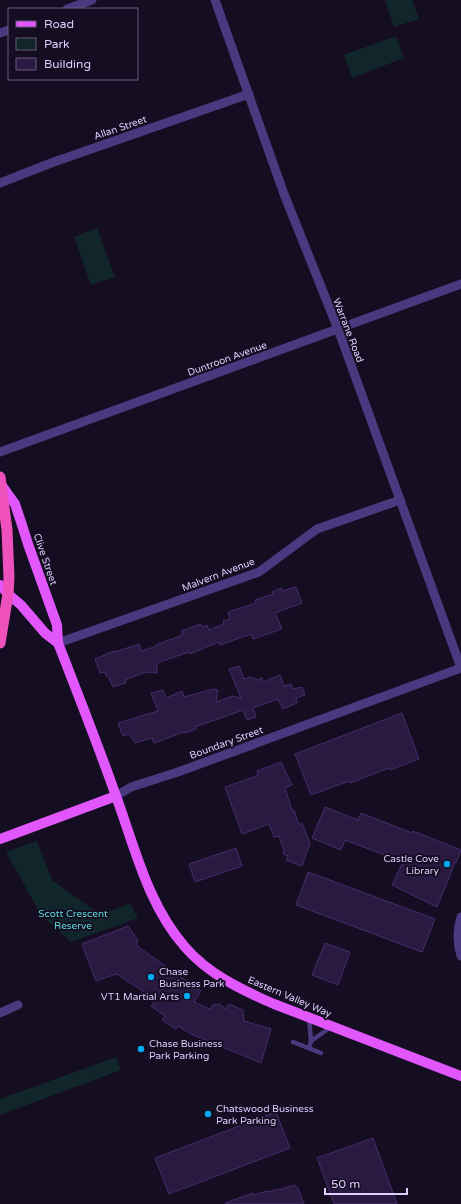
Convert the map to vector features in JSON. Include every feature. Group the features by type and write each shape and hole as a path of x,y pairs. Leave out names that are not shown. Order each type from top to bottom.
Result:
{"highway":[{"path":"0,643 8,594 9,569 7,530 1,482"}],"main road":[{"name":"Clive Street","path":"1,482 15,504 57,625 58,643 116,796"},
{"name":"Clive Street","path":"0,585 21,605 45,633 58,643"},
{"name":"Boundary Street","path":"0,839 116,796"},
{"name":"Eastern Valley Way","path":"116,796 151,892 162,915 172,932 185,948 202,964 233,985 260,998 461,1076"}],"street":[{"path":"70,8 92,0"},
{"name":"Warrane Road","path":"215,0 284,194 338,329 461,668"},
{"name":"Allan Street","path":"0,183 51,163 249,94"},
{"name":"Duntroon Avenue","path":"0,452 461,284"},
{"name":"Malvern Avenue","path":"58,643 259,572 316,529 400,500"},
{"name":"Boundary Street","path":"116,796 131,787 178,772 461,668"},
{"path":"461,917 458,931 458,941 461,956"},
{"path":"0,1012 18,1006"}],"lane":[{"path":"309,1018 311,1041 309,1048"},
{"path":"311,1041 332,1027"},
{"path":"293,1042 321,1053"}],"green space":[{"path":"385,0 412,0 419,19 394,27"},
{"path":"396,36 404,58 352,78 344,55"},
{"path":"97,228 115,277 91,285 74,237"},
{"name":"Scott Crescent Reserve","path":"37,841 52,880 101,915 130,903 138,918 71,942 41,915 6,852"},
{"path":"116,1057 121,1070 0,1115 0,1099"}],"building":[{"path":"296,587 302,603 275,613 282,629 253,639 251,634 220,645 219,642 190,654 189,652 157,663 157,673 146,672 125,680 126,683 113,687 105,672 100,673 95,659 114,651 115,652 139,644 141,651 157,646 156,645 183,635 181,631 201,624 202,627 207,625 209,630 224,624 223,621 230,619 228,612 256,603 255,600 273,594 272,592 281,588 282,591"},
{"path":"239,666 244,679 251,677 257,680 262,678 263,682 280,675 284,686 291,684 293,689 302,687 305,695 296,698 297,703 283,709 278,699 253,708 256,717 247,720 243,710 195,727 196,729 154,743 152,738 135,743 130,734 123,736 118,723 158,711 151,693 163,690 166,698 182,691 184,697 213,689 218,690 216,702 233,696 241,698 229,669"},
{"path":"402,713 419,759 390,770 389,768 350,783 349,781 311,795 295,754"},
{"path":"281,762 292,785 285,788 292,810 294,810 299,825 302,823 310,843 302,866 286,860 288,856 283,854 284,850 279,836 274,837 269,824 242,834 225,787 254,777 258,774 257,771"},
{"path":"325,807 358,820 361,813 461,850 437,907 392,885 403,862 345,840 341,850 312,838"},
{"path":"236,848 242,866 195,882 189,864"},
{"path":"308,872 435,919 422,952 296,905"},
{"name":"Chase Business Park","path":"128,926 137,939 137,946 201,991 194,1002 210,1009 213,1005 219,1004 226,1009 229,1004 243,1010 244,1021 271,1029 261,1063 191,1034 178,1026 176,1029 162,1020 165,1016 151,1006 154,1003 141,993 143,991 116,974 96,981 82,944"},
{"path":"325,943 350,952 338,985 312,975"},
{"path":"276,1112 290,1148 169,1194 155,1158"},
{"path":"373,1138 397,1204 334,1204 317,1158"},
{"path":"294,1185 298,1188 304,1204 225,1204 253,1193 254,1195 267,1191 279,1190"}],"place":[{"name":"Castle Cove Library","path":"447,864"},
{"name":"Chase Business Park","path":"151,977"},
{"name":"VT1 Martial Arts","path":"187,996"},
{"name":"Chase Business Park Parking","path":"141,1049"},
{"name":"Chatswood Business Park Parking","path":"208,1114"}]}
